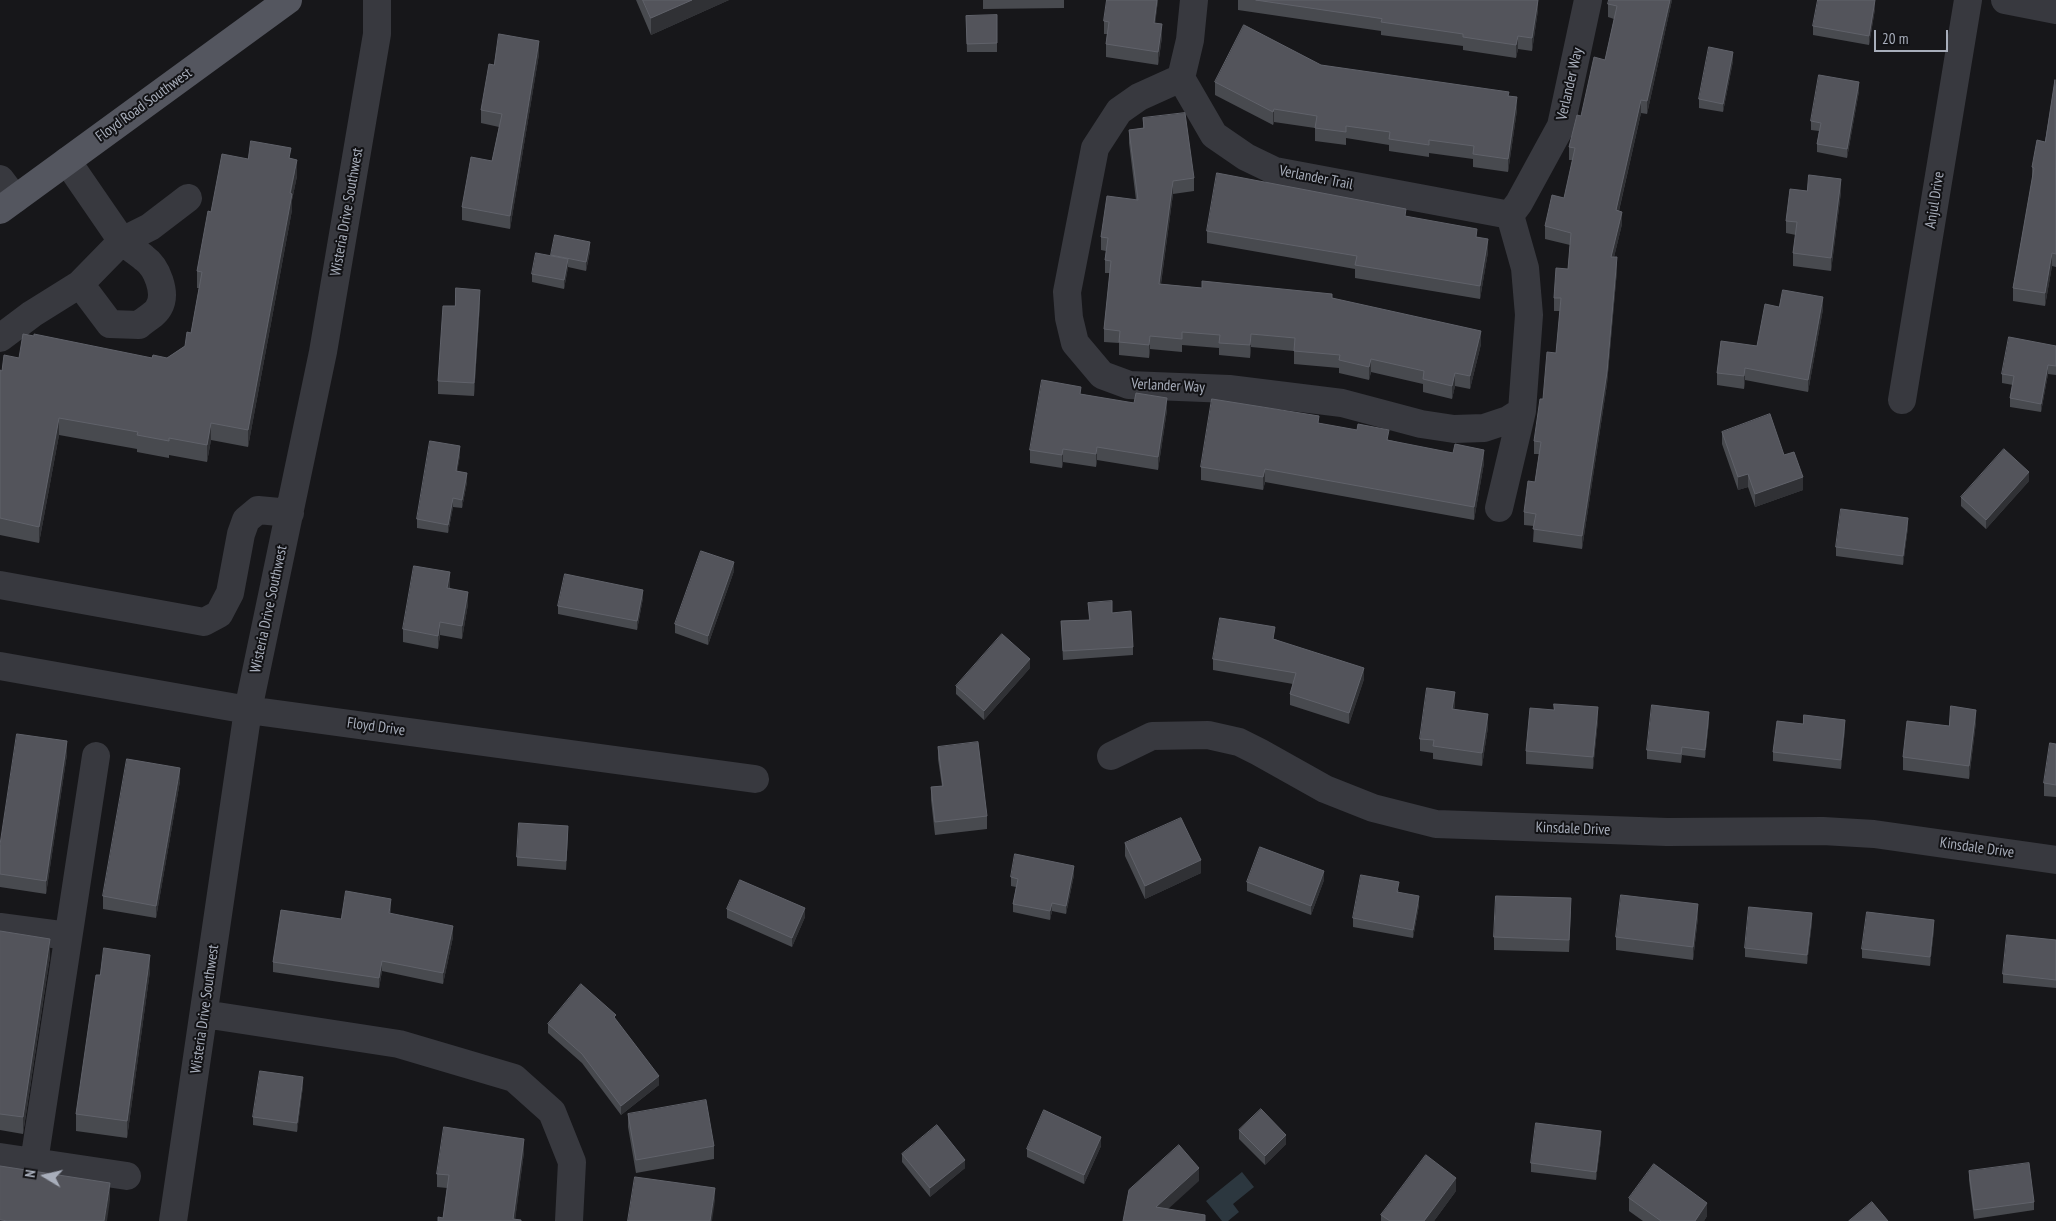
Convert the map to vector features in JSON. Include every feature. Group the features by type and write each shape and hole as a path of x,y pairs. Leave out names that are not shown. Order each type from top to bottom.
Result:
{"main road":[{"name":"Floyd Road Southwest","path":"5,196 67,161 288,0"}],"street":[{"name":"Wisteria Drive Southwest","path":"173,1221 248,710 328,324 378,34 377,0"},
{"path":"1181,78 1190,40 1194,0"},
{"name":"Verlander Way","path":"1510,215 1519,203 1560,126 1588,0"},
{"name":"Anjul Drive","path":"1902,400 1968,0"},
{"path":"2004,0 2056,10"},
{"name":"Verlander Trail","path":"1181,78 1214,135 1246,157 1275,171 1510,215"},
{"name":"Verlander Way","path":"1181,78 1139,97 1119,111 1095,148 1068,292 1069,318 1075,343 1102,375 1129,385 1229,389 1342,403 1421,424 1454,429 1484,428 1508,420 1522,412"},
{"path":"67,161 122,241 136,254 144,258 153,269 163,289 159,308 139,325 110,324 80,284"},
{"path":"0,338 32,314 80,284 122,241 150,227 188,198"},
{"path":"1499,508 1522,412 1529,315 1525,268 1510,215"},
{"path":"0,585 204,622 219,614 230,593 241,534 246,520 258,510 290,513"},
{"name":"Floyd Drive","path":"0,666 248,710 754,779"},
{"name":"Kinsdale Drive","path":"1111,756 1152,736 1208,734 1239,742 1325,790 1374,808 1436,824 1667,832 1822,831 1874,834 2056,860"},
{"path":"34,1162 96,756"},
{"path":"0,927 68,936"},
{"path":"204,1014 399,1044 514,1078 552,1112 572,1162 569,1221"},
{"path":"0,1157 127,1176"}],"shaded area":[{"path":"1242,1172 1254,1187 1233,1204 1239,1212 1228,1221 1222,1221 1206,1201"}],"building":[{"path":"643,0 692,0 651,18"},
{"path":"1107,0 1157,0 1154,23 1162,24 1158,52 1106,44 1109,22 1104,21"},
{"path":"1256,0 1538,0 1532,38 1518,36 1516,45 1463,37 1463,34 1381,22 1382,19"},
{"path":"1609,0 1670,0 1647,101 1641,100 1616,210 1622,212 1611,257 1617,257 1607,372 1582,536 1533,529 1536,514 1524,512 1528,481 1535,482 1541,442 1534,441 1540,399 1543,399 1547,352 1556,353 1561,298 1554,298 1556,268 1568,269 1571,233 1545,226 1552,195 1564,198 1575,148 1569,147 1577,115 1581,116 1594,57 1605,60 1617,6 1608,4"},
{"path":"1818,0 1875,0 1869,36 1813,26"},
{"path":"997,15 997,43 967,44 966,16"},
{"path":"1244,25 1321,65 1509,92 1508,96 1517,97 1508,159 1473,154 1474,146 1429,140 1429,145 1389,139 1390,132 1346,126 1346,132 1315,128 1317,116 1274,109 1273,112 1215,82"},
{"path":"499,34 539,41 510,216 462,207 471,157 492,161 502,114 481,110 489,64 494,65"},
{"path":"1709,47 1733,52 1723,104 1699,99"},
{"path":"1819,75 1859,82 1847,149 1817,144 1821,123 1811,121"},
{"path":"2055,80 2056,254 2052,253 2045,293 2013,288 2034,168 2032,167 2037,140 2045,142"},
{"path":"1185,113 1194,178 1173,181 1159,284 1202,288 1202,281 1332,294 1332,298 1481,331 1470,376 1455,373 1452,386 1423,379 1424,371 1371,359 1369,367 1339,360 1340,355 1294,351 1295,338 1251,334 1250,345 1219,343 1220,335 1182,332 1182,339 1150,336 1149,345 1119,342 1120,331 1104,329 1111,261 1105,260 1108,238 1101,237 1107,196 1138,200 1129,130 1144,128 1143,118"},
{"path":"251,141 291,148 289,158 297,160 248,430 211,423 207,445 169,438 169,441 137,435 138,432 59,418 39,527 0,518 0,370 2,371 4,355 19,358 23,334 34,336 34,334 152,358 153,355 167,358 185,346 187,332 191,333 202,272 197,271 208,211 211,212 222,154 248,159"},
{"path":"1217,173 1406,209 1405,216 1477,229 1476,237 1488,239 1480,286 1355,265 1357,256 1207,231"},
{"path":"1809,175 1841,179 1831,258 1793,253 1797,222 1786,221 1790,189 1807,191"},
{"path":"555,235 590,242 586,262 551,255"},
{"path":"536,253 568,259 564,280 532,274"},
{"path":"456,288 480,290 474,383 438,381 443,306 455,306"},
{"path":"1783,290 1823,297 1808,380 1745,368 1744,376 1717,373 1721,341 1757,346 1765,304 1779,307"},
{"path":"2009,337 2056,346 2056,366 2048,365 2041,404 2010,398 2014,376 2002,374"},
{"path":"1042,380 1081,387 1080,394 1134,403 1136,393 1167,398 1158,457 1097,447 1096,454 1063,449 1062,455 1030,450"},
{"path":"1212,399 1319,416 1318,423 1357,430 1358,424 1389,430 1387,440 1453,453 1455,444 1484,450 1474,507 1265,469 1263,477 1201,467"},
{"path":"1770,414 1784,455 1794,452 1803,477 1755,494 1748,474 1738,477 1722,432"},
{"path":"430,441 460,446 456,471 467,473 462,500 453,498 448,525 417,519"},
{"path":"2004,449 2029,472 1986,520 1961,497"},
{"path":"1841,509 1908,518 1903,556 1836,547"},
{"path":"701,551 734,562 708,636 675,624"},
{"path":"414,566 450,572 447,588 468,592 462,626 440,622 438,636 403,629"},
{"path":"565,574 643,590 637,621 558,606"},
{"path":"1112,601 1112,613 1131,611 1133,647 1063,651 1061,621 1090,620 1088,603"},
{"path":"1220,618 1275,627 1273,639 1364,668 1349,713 1290,694 1296,673 1213,659"},
{"path":"1002,634 1030,659 984,711 956,686"},
{"path":"1427,688 1455,692 1452,709 1488,714 1482,753 1433,746 1434,740 1420,739"},
{"path":"1554,704 1598,707 1593,757 1526,751 1530,708 1554,710"},
{"path":"1652,705 1709,712 1705,750 1682,747 1681,754 1647,750"},
{"path":"1951,706 1976,710 1969,766 1903,757 1907,721 1949,726"},
{"path":"1804,715 1845,720 1841,760 1773,752 1777,721 1803,724"},
{"path":"17,734 67,741 46,881 0,874 0,845"},
{"path":"978,742 987,816 935,822 931,787 943,786 938,747"},
{"path":"2050,743 2056,744 2056,785 2044,783"},
{"path":"127,759 180,768 156,906 103,896"},
{"path":"1181,818 1201,860 1145,886 1125,843"},
{"path":"519,823 568,826 566,861 517,857"},
{"path":"1260,847 1324,871 1311,906 1247,882"},
{"path":"1015,854 1074,866 1066,906 1052,903 1050,911 1013,904 1018,879 1011,877"},
{"path":"1361,875 1399,882 1397,892 1419,896 1413,930 1353,918"},
{"path":"740,880 805,908 792,938 727,909"},
{"path":"346,891 391,899 389,913 453,926 443,973 382,961 379,978 273,962 281,910 341,919"},
{"path":"1621,895 1698,904 1693,947 1616,937"},
{"path":"1496,896 1571,898 1569,940 1494,937"},
{"path":"1749,907 1812,913 1807,955 1745,948"},
{"path":"1867,912 1934,920 1930,957 1862,949"},
{"path":"0,931 50,939 23,1117 0,1114"},
{"path":"2007,935 2056,940 2056,980 2003,974"},
{"path":"104,948 150,955 127,1121 76,1114 96,975 100,975"},
{"path":"581,984 616,1015 614,1017 659,1076 621,1106 582,1054 548,1024"},
{"path":"260,1071 303,1077 297,1123 253,1117"},
{"path":"706,1100 714,1146 636,1160 628,1114"},
{"path":"1261,1109 1286,1135 1265,1156 1239,1130"},
{"path":"1044,1110 1101,1137 1084,1175 1027,1149"},
{"path":"1536,1123 1601,1131 1596,1172 1531,1163"},
{"path":"937,1125 965,1160 930,1188 902,1154"},
{"path":"444,1127 524,1139 513,1219 521,1221 438,1221 438,1217 443,1218 449,1175 437,1174"},
{"path":"1179,1145 1199,1168 1156,1207 1205,1215 1205,1221 1123,1221 1129,1190"},
{"path":"1426,1155 1456,1178 1424,1221 1390,1221 1381,1215"},
{"path":"2029,1163 2034,1202 1974,1210 1969,1171"},
{"path":"1654,1164 1707,1203 1695,1221 1661,1221 1629,1198"},
{"path":"0,1166 110,1183 104,1221 0,1220"},
{"path":"635,1177 715,1188 710,1221 628,1221"},
{"path":"1872,1202 1888,1221 1849,1221"}]}
